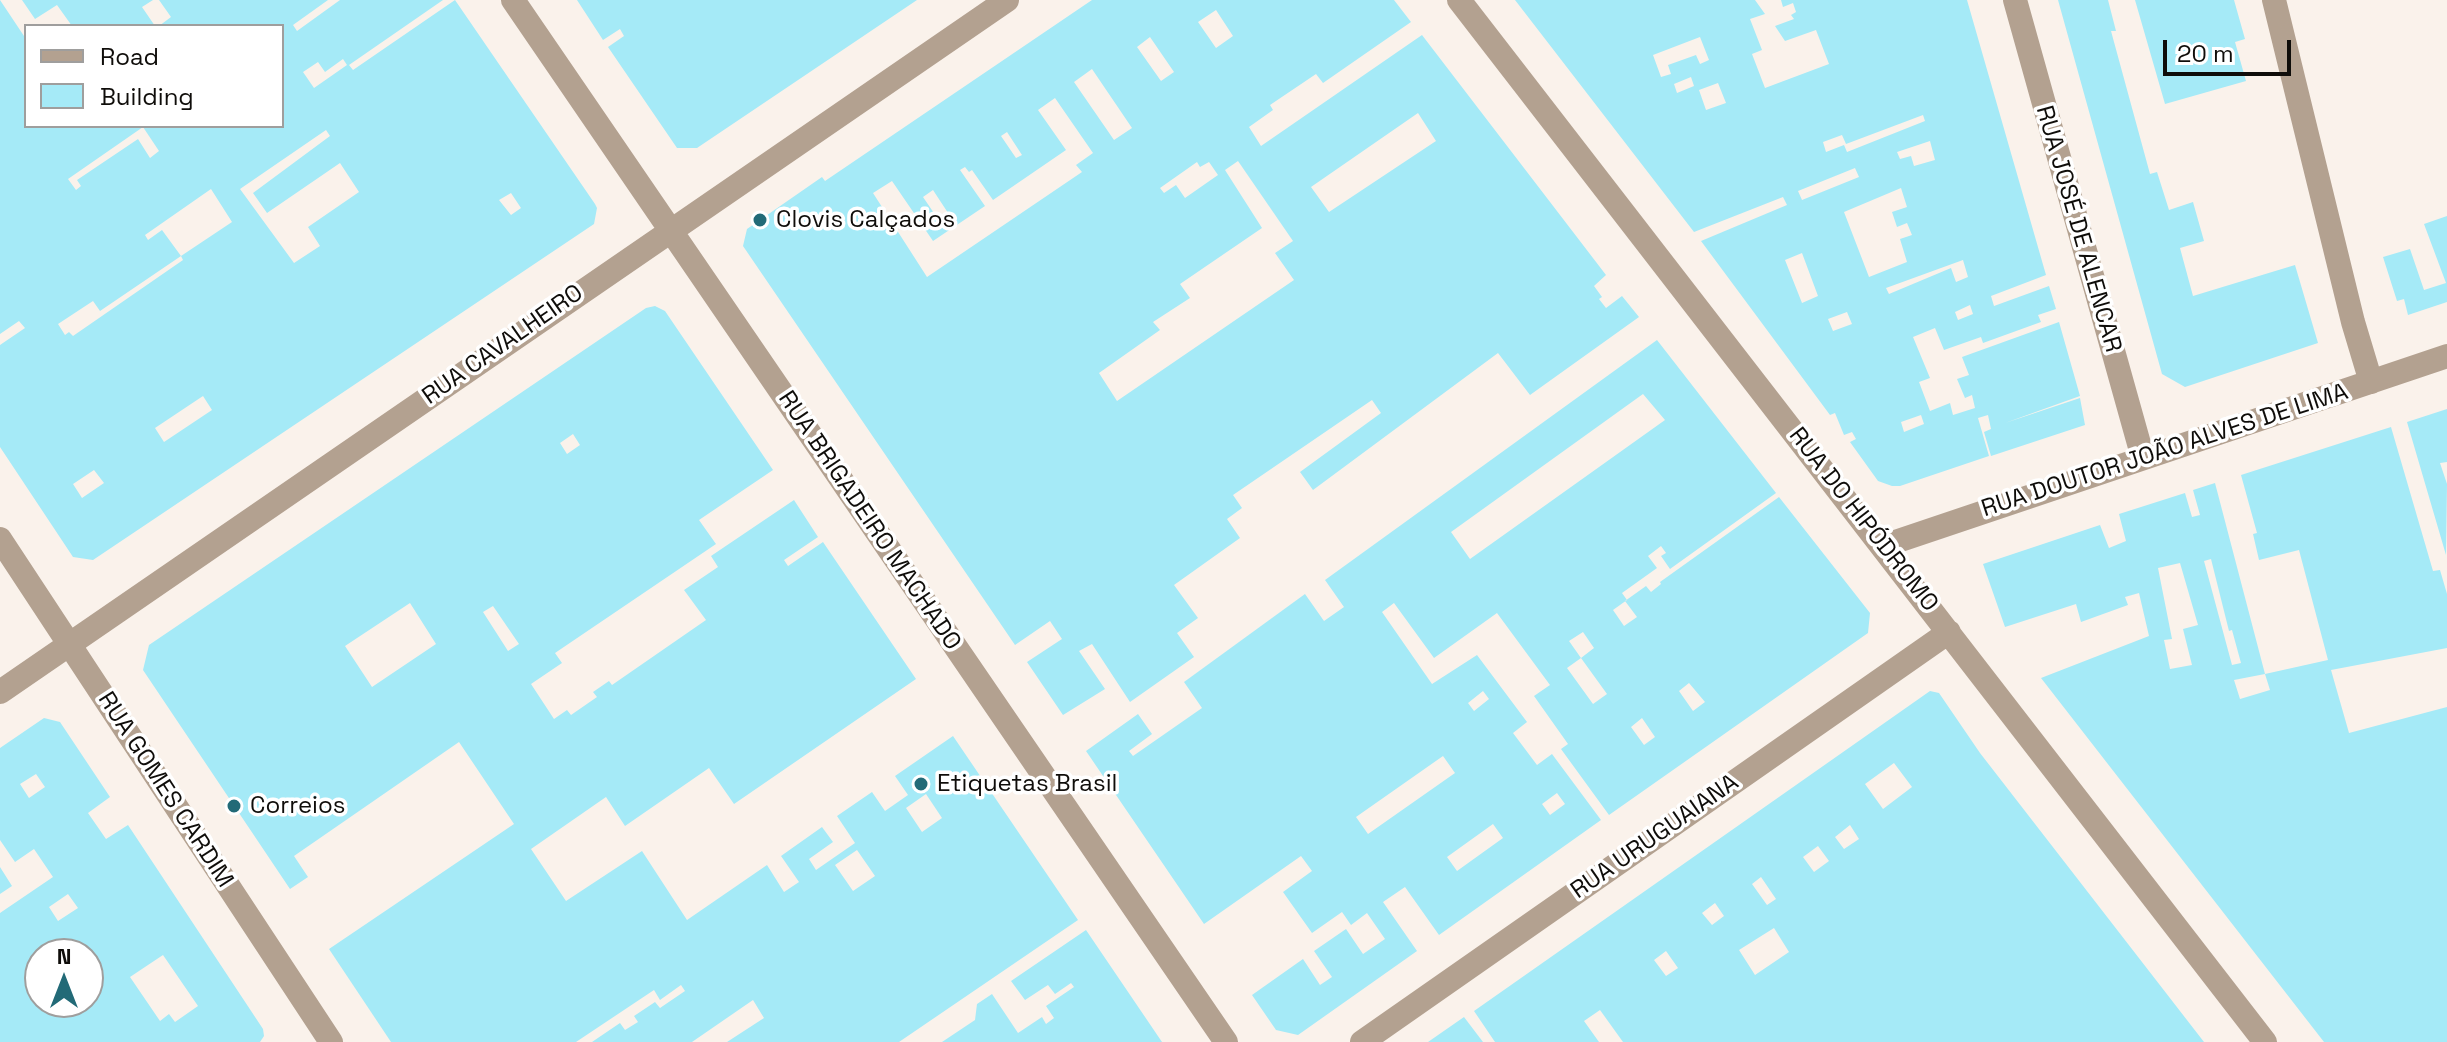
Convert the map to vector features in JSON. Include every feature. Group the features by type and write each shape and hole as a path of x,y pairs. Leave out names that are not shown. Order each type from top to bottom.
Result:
{"street":[{"name":"RUA BRIGADEIRO MACHADO","path":"513,0 1226,1042"},
{"name":"RUA CAVALHEIRO","path":"0,692 1007,0"},
{"name":"RUA DO HIPÓDROMO","path":"1459,0 2265,1042"},
{"name":"RUA JOSÉ DE ALENCAR","path":"2015,0 2143,458"},
{"path":"2274,0 2353,322 2371,382"},
{"name":"RUA DOUTOR JOÃO ALVES DE LIMA","path":"1883,546 2447,356"},
{"name":"RUA GOMES CARDIM","path":"0,539 331,1042"},
{"name":"RUA URUGUAIANA","path":"1362,1042 1949,632"}],"building":[{"path":"0,0 24,36 24,128 142,128 68,179 76,190 81,186 77,180 138,139 150,158 159,151 144,128 284,128 284,24 162,24 171,17 159,0 328,0 293,25 297,31 340,0 443,0 349,65 353,70 455,0 597,208 594,224 93,560 73,557 0,447 0,345 25,328 19,321 0,334","holes":["343,59 347,65 314,88 303,72 318,62 325,72","326,130 330,136 253,193 267,213 340,163 359,192 308,227 320,246 294,263 240,189","211,189 232,222 181,256 162,230 148,240 145,235","511,193 521,208 511,215 499,200","181,256 183,260 73,336 69,332 65,335 58,324 93,301 100,311","203,396 212,410 164,442 155,428","94,470 104,483 82,498 73,484"]},
{"path":"22,0 153,0 142,7 154,24 71,24 57,5 35,19"},
{"path":"577,0 917,0 697,148 677,148 608,47 624,36 620,29 603,40"},
{"path":"1092,0 1394,0 1411,22 1323,83 1316,74 1270,105 1273,110 1249,127 1261,146 1422,35 1606,275 1594,286 1602,297 1599,299 1606,308 1622,296 1639,317 1530,395 1498,353 1313,490 1300,472 1381,413 1372,400 1233,495 1242,508 1227,519 1240,538 1174,585 1198,618 1177,633 1194,657 1130,702 1092,644 1079,651 1105,689 1063,715 1027,662 1062,639 1050,621 1015,645 743,246 747,229 822,177 825,181","holes":["1216,10 1233,36 1216,48 1198,22","1150,37 1174,72 1161,81 1137,47","1092,69 1132,128 1114,140 1074,82","1055,98 1093,153 1076,165 1082,172 927,277 873,193 892,181 933,241 985,206 960,170 965,167 969,172 972,170 993,200 1066,150 1038,110","1418,113 1436,141 1329,212 1311,187","1007,132 1022,155 1016,158 1001,136","1238,161 1293,241 1275,253 1294,280 1117,401 1099,373 1160,330 1153,322 1190,298 1180,284 1262,228 1225,170","1197,162 1200,167 1209,162 1218,175 1185,198 1176,185 1164,193 1160,188","933,190 952,219 945,224 940,217 938,219 923,197"]},
{"path":"1515,0 1755,0 1765,14 1750,19 1762,50 1752,54 1765,88 1829,64 1816,30 1785,41 1775,26 1794,19 1791,15 1796,12 1793,3 1783,7 1781,0 1967,0 2046,275 1991,296 1994,306 2049,286 2056,309 2038,315 2041,322 1983,343 1981,337 1944,350 1935,328 1913,337 1930,378 1919,382 1930,411 1950,403 1953,415 1975,408 1972,395 1965,398 1957,379 1969,375 1962,357 2059,322 2080,396 2005,423 2080,398 2085,425 1991,456 1984,432 1991,429 1988,415 1978,418 1989,456 1900,486 1878,481 1850,442 1856,439 1852,432 1844,435 1835,413 1830,415 1701,241 1787,205 1783,197 1694,232","holes":["1700,37 1709,60 1700,64 1696,55 1668,65 1671,74 1661,77 1653,55","1691,77 1694,86 1677,93 1674,84","1718,83 1726,103 1706,110 1699,90","1923,115 1925,121 1847,152 1844,145 1826,152 1823,142 1842,135 1846,144","1930,141 1935,160 1914,166 1911,156 1900,159 1897,152","1855,168 1859,177 1802,200 1798,191","1901,188 1907,207 1892,212 1897,227 1907,223 1912,235 1900,239 1907,262 1869,277 1844,212","1802,253 1818,296 1802,303 1785,260","1963,260 1968,277 1956,282 1951,268 1889,294 1886,288","1970,305 1973,314 1958,320 1955,312","1847,312 1852,324 1833,331 1828,319","1921,415 1924,424 1904,432 1901,422"]},
{"path":"2058,0 2108,0 2116,31 2111,31 2150,174 2157,172 2169,210 2193,202 2204,241 2180,248 2193,296 2295,265 2318,343 2185,387 2162,374"},
{"path":"2135,0 2234,0 2245,39 2235,42 2246,81 2165,104"},
{"path":"2447,216 2447,302 2408,315 2404,299 2397,301 2383,257 2410,249 2424,290 2446,283 2424,224"},
{"path":"655,306 665,311 773,470 699,520 716,544 555,653 562,663 531,684 554,719 567,710 571,715 597,697 593,692 609,681 612,685 706,620 684,590 718,567 711,556 794,500 818,537 784,560 788,566 823,542 916,679 734,804 709,768 625,826 606,797 531,849 566,901 642,851 687,920 767,865 784,892 799,882 781,856 822,827 833,842 809,859 816,870 855,843 837,816 872,792 885,811 908,795 895,776 953,736 1078,920 899,1042 727,1042 764,1018 753,1000 692,1042 592,1042 620,1023 625,1030 638,1022 634,1016 655,1002 660,1008 685,991 681,985 660,1000 654,990 576,1042 391,1042 329,949 514,824 459,742 294,856 308,877 290,889 143,670 149,645 646,308","holes":["573,434 580,445 567,454 560,443","410,603 436,644 372,687 345,646","493,606 519,644 508,651 483,612","926,794 942,818 922,832 906,808","857,850 875,876 853,891 835,865"]},
{"path":"1657,340 1776,493 1670,569 1661,556 1666,553 1661,546 1648,556 1657,568 1622,593 1627,600 1646,586 1651,592 1660,582 1779,497 1870,613 1868,633 1609,815 1561,749 1568,744 1534,696 1550,685 1497,613 1434,658 1394,603 1382,612 1432,684 1477,655 1527,722 1513,733 1537,765 1552,754 1601,820 1439,935 1405,887 1383,902 1417,951 1298,1035 1276,1030 1252,995 1303,959 1320,985 1332,977 1314,951 1346,929 1363,954 1385,939 1367,913 1351,925 1342,912 1312,933 1283,892 1312,871 1301,856 1204,924 1086,751 1138,714 1152,734 1129,751 1133,756 1202,708 1184,682 1305,594 1324,621 1344,607 1325,580","holes":["1643,394 1665,420 1470,559 1451,532","1625,601 1637,617 1624,626 1613,610","1583,632 1594,648 1581,658 1569,641","1581,658 1607,694 1593,704 1567,668","1689,683 1705,702 1693,711 1679,691","1483,691 1489,699 1474,711 1468,703","1642,718 1655,737 1644,745 1631,727","1443,756 1455,773 1368,834 1356,817","1557,793 1565,804 1550,815 1542,804","1493,824 1503,838 1457,871 1447,857"]},
{"path":"2447,409 2447,462 2440,463 2447,484 2446,555 2407,422"},
{"path":"2391,427 2433,571 2440,570 2447,594 2447,648 2331,670 2349,733 2447,707 2447,1042 2324,1042 2041,678 2149,636 2139,593 2125,597 2128,605 2081,622 2076,604 2005,627 1983,564 2100,525 2109,548 2126,541 2119,514 2185,493 2192,517 2200,515 2193,490 2215,483 2265,674 2328,660 2299,550 2259,560 2253,534 2257,533 2241,475","holes":["2211,559 2229,631 2232,630 2241,663 2232,665 2204,561","2180,563 2198,625 2183,629 2192,665 2170,669 2164,640 2172,639 2158,568","2265,674 2270,690 2240,699 2234,680"]},
{"path":"1930,691 1939,693 1980,753 2204,1042 1623,1042 1600,1010 1584,1021 1599,1042 1495,1042 1474,1011","holes":["1894,763 1912,787 1883,809 1865,784","1850,825 1859,839 1844,849 1835,837","1818,846 1829,861 1814,872 1803,857","1761,877 1776,899 1767,905 1752,884","1715,903 1724,916 1712,925 1702,913","1774,928 1789,952 1755,975 1739,950","1666,951 1678,968 1666,976 1654,960"]},
{"path":"44,718 60,722 110,797 88,813 106,839 128,825 263,1029 264,1036 260,1042 0,1042 0,913 53,877 34,849 15,862 0,840 0,748","holes":["36,774 45,787 29,798 20,784","68,894 78,908 58,921 49,907","163,955 198,1006 175,1022 169,1014 160,1021 130,977"]},
{"path":"0,867 12,886 0,894"},
{"path":"1086,930 1162,1042 942,1042 975,1020 977,1004 992,994 1018,1033 1042,1017 1046,1024 1054,1018 1046,1006 1074,987 1071,983 1055,994 1048,985 1025,1000 1011,981"},
{"path":"1464,1017 1483,1042 1428,1042"}],"place":[{"name":"Clovis Calçados","path":"760,220"},
{"name":"Etiquetas Brasil","path":"921,784"},
{"name":"Correios","path":"234,806"}]}
